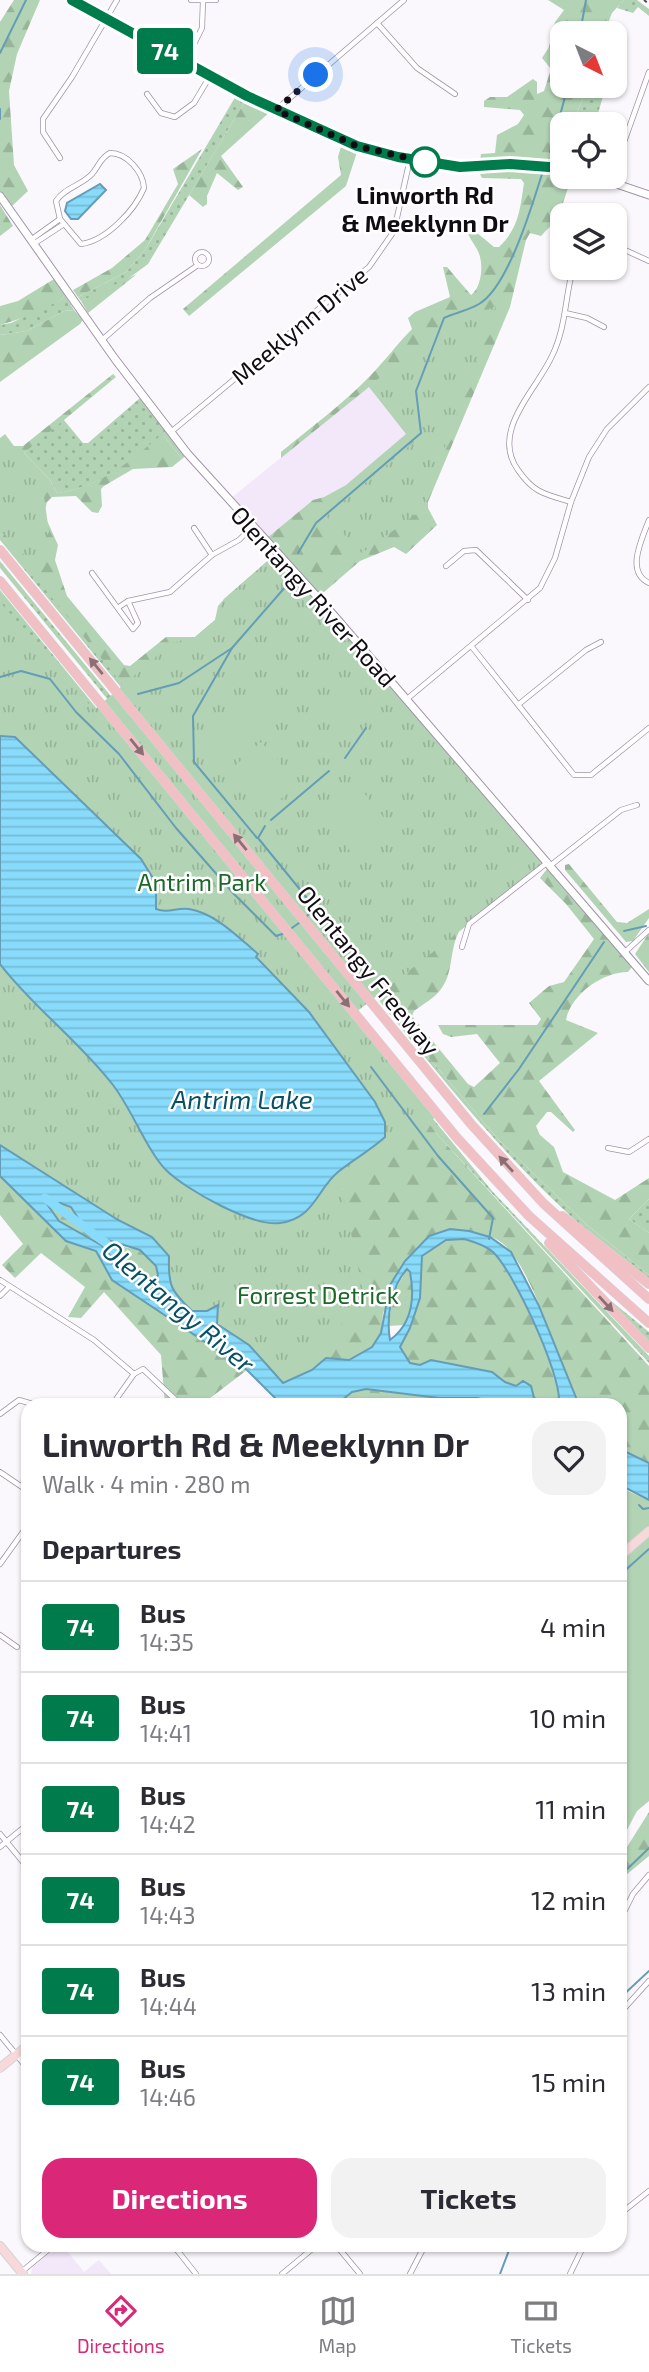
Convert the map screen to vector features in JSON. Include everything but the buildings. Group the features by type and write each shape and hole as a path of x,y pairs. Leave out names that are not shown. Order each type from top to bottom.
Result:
{"highway":[{"name":"Olentangy Freeway","path":"0,550 471,1124 543,1203 649,1298"},
{"name":"Olentangy Freeway","path":"0,581 457,1138 529,1216 649,1324"},
{"path":"543,1203 649,1284"},
{"path":"529,1216 551,1246 649,1348"}],"main road":[{"path":"72,0 276,110 357,146 410,159 460,167 520,164 550,167"},
{"path":"627,186 649,195"},
{"name":"Olentangy River Road","path":"0,195 171,432 407,699 649,981"},
{"path":"627,1550 649,1531"},
{"path":"0,2068 21,2051"},
{"path":"0,2246 21,2273"}],"street":[{"path":"60,158 43,132 43,118 72,77 117,0"},
{"path":"191,0 216,0"},
{"path":"276,110 404,0"},
{"path":"185,62 202,28 203,1"},
{"path":"377,23 417,68 455,93"},
{"path":"627,134 649,72"},
{"path":"147,94 161,113 175,117 194,103 210,76"},
{"path":"106,155 122,155 144,183 143,192 119,222 90,242 76,241 62,222 55,209 58,197 83,181 106,155"},
{"name":"Meeklynn Drive","path":"171,432 369,267 394,231 410,159"},
{"path":"33,241 62,222"},
{"path":"627,251 649,261"},
{"path":"103,340 150,298 185,277 198,265"},
{"path":"571,280 554,354 513,422 508,436 508,450 515,466 535,491 571,502"},
{"path":"565,313 587,318 604,327"},
{"path":"407,699 540,588 552,565 571,502 589,457 607,429 649,387"},
{"path":"649,520 636,565 641,579 649,583"},
{"path":"119,607 128,601 170,592 212,555 232,545 253,527"},
{"path":"194,528 212,555"},
{"path":"446,566 464,551 476,550 528,600"},
{"path":"92,573 119,607 130,628 136,629 138,623 128,601"},
{"path":"519,704 586,650 601,642"},
{"path":"472,647 569,770 580,777 591,775 649,728"},
{"path":"462,947 469,925 621,810 637,805"},
{"path":"625,953 649,930"},
{"path":"608,1147 629,1152 649,1139"},
{"path":"0,1280 86,1335 134,1374"},
{"path":"0,1296 9,1287"},
{"path":"117,1398 138,1369 147,1370 174,1398"},
{"path":"0,1414 21,1400"},
{"path":"0,1472 21,1486"},
{"path":"0,1564 21,1534"},
{"path":"0,1635 17,1647"},
{"path":"0,1847 21,1830"},
{"path":"0,1834 21,1860"},
{"path":"627,1906 649,1875"},
{"path":"627,2005 649,1981"},
{"path":"0,2035 21,2061"},
{"path":"627,2208 649,2190"},
{"path":"21,2273 46,2252"},
{"path":"178,2252 196,2274"},
{"path":"282,2274 309,2252"},
{"path":"342,2252 360,2274"},
{"path":"410,2274 421,2252"},
{"path":"570,2274 581,2252"}],"shaded area":[{"path":"369,386 407,434 346,485 313,500 267,538 230,499"},
{"path":"51,2252 68,2252 84,2272 99,2260 111,2274 31,2274 32,2268"}],"green space":[{"path":"14,0 40,0 17,54 9,91 14,165 28,191 12,206 0,191 0,22"},
{"path":"548,0 624,0 612,13 609,21 556,21 564,10"},
{"path":"624,0 637,0 649,9 649,16 638,7 633,13 617,8"},
{"path":"550,43 550,68 542,58"},
{"path":"550,72 550,98 583,98 577,112 550,112 550,163 533,160 484,163 480,160 481,154 495,153 497,135 518,124 524,115 520,110 484,107 484,101 490,97 507,97 533,79 537,82 537,94 544,91"},
{"path":"237,94 247,98 148,264 121,284 81,301 78,297 126,272 145,250"},
{"path":"247,98 271,111 221,156 243,187 238,190 217,173 207,196 207,204 203,207 189,195"},
{"path":"583,98 603,98 598,112 577,112"},
{"path":"342,143 358,149 346,186 189,316 183,309 341,175 338,157"},
{"path":"202,149 145,250 126,272 78,297 73,290 112,268 145,240 178,184 173,169"},
{"path":"530,167 550,170 550,189 568,189 563,203 550,203 550,226 541,236 530,233 526,240 510,307 428,502 428,508 437,525 406,554 394,547 360,561 323,593 318,592 267,538 313,500 346,485 406,434 369,387 281,458 281,452 375,371 412,329 408,318 415,312 450,297 443,267 447,267 471,295 477,288 481,262 467,230 471,228 494,247 499,247 515,225 524,183 521,179 482,178 480,174"},
{"path":"0,205 13,226 0,236"},
{"path":"137,274 88,313 81,301"},
{"path":"54,279 65,295 62,299 32,315 0,325 0,306 18,301"},
{"path":"65,295 74,310 64,311 27,331 0,335 0,325 11,323 62,299"},
{"path":"496,306 422,510 362,553 326,516 414,442 369,386 446,326 475,312"},
{"path":"74,310 83,320 80,324 0,382 0,335 27,331 64,311"},
{"path":"113,374 116,377 24,453 50,480 57,493 87,485 113,472 160,436 164,436 182,459 172,467 133,469 104,486 101,489 102,506 98,513 92,512 76,496 52,497 47,502 44,514 58,545 55,560 67,596 124,665 130,666 166,637 195,637 215,620 218,606 224,599 272,557 318,608 159,729 0,534 0,438 5,434 14,446 23,446"},
{"path":"140,398 185,456 182,459 164,436 127,464 101,479 57,493 50,480 24,453 63,419 83,443 88,443"},
{"path":"0,450 42,482 49,532 31,562 0,530"},
{"path":"0,534 44,585 303,909 0,540"},
{"name":"Antrim Park","path":"272,557 305,595 311,590 548,862 355,1013 438,1115 342,1190 365,1301 282,1383 249,1345 217,1324 207,1311 192,1311 179,1298 170,1281 169,1256 152,1237 118,1220 0,1145 0,602 94,710 172,643 195,637 215,620 224,599"},
{"path":"0,561 294,919 290,922 0,568"},
{"path":"0,590 245,890 0,604"},
{"path":"261,694 275,709 266,717 268,720 218,763 200,743 250,699 252,702"},
{"path":"354,694 372,715 342,739 325,717"},
{"path":"261,742 298,783 273,806 236,765"},
{"path":"355,781 371,802 334,831 318,811"},
{"path":"374,805 390,825 352,854 337,833"},
{"path":"569,864 617,922 627,923 649,909 649,918 633,941 626,942 565,870 565,865"},
{"path":"547,869 632,967 628,972 599,980 581,993 569,1010 566,1020 598,1033 539,1081 575,1130 573,1132 551,1112 547,1112 536,1126 540,1135 554,1147 563,1172 615,1200 649,1178 649,1199 629,1219 649,1233 649,1275 587,1225 499,1140 360,977 460,930 445,983 436,995 414,1011 412,1016 468,1084 474,1087 500,1063 477,1034 451,1037 443,1034 438,1025 537,1025 541,1019 529,1003 549,986 564,982 594,939 566,904 540,878"},
{"path":"649,933 649,972 635,954"},
{"name":"Forrest Detrick","path":"0,965 342,1190 418,1108 436,1133 649,1366 649,1463 627,1452 627,1398 576,1398 524,1273 502,1243 490,1236 450,1229 405,1261 383,1313 381,1333 372,1347 349,1360 334,1358 319,1364 312,1370 282,1383 169,1256 0,1145"},
{"path":"312,971 493,1192 649,1356 649,1363 436,1133"},
{"path":"360,977 499,1140 587,1225 649,1275 649,1280 607,1248 530,1177 426,1059"},
{"path":"0,1176 66,1241 96,1251 112,1280 247,1370 210,1398 164,1398 161,1355 104,1292 81,1318 68,1317 85,1287 41,1253 15,1278 2,1265 23,1244 0,1215"},
{"path":"649,1199 649,1233 629,1219"},
{"path":"60,1203 71,1207 81,1223 118,1246 140,1250 156,1265 158,1275 152,1284 141,1285 59,1221 46,1204"},
{"name":"Forrest Detrick","path":"464,1239 476,1243 494,1253 503,1264 524,1301 544,1346 559,1398 534,1398 531,1386 523,1382 516,1386 492,1372 431,1360 420,1365 410,1363 400,1347 411,1328 420,1298 422,1256 446,1240"},
{"name":"Forrest Detrick","path":"407,1269 413,1289 405,1325 388,1326 394,1292"},
{"path":"610,1300 649,1332 649,1344 608,1302"},
{"path":"365,1389 439,1398 345,1398 352,1392"},
{"path":"352,1392 477,1398 353,1398"},
{"path":"627,1490 649,1501 649,1801 637,1811 627,1830"},
{"path":"649,1812 649,1856 627,1874 627,1847"}],"water":[{"path":"100,184 106,190 78,219 71,219 65,211 67,203"},
{"name":"Antrim Lake","path":"0,736 15,737 141,859 156,883 156,909 199,911 226,927 258,954 256,957 309,1012 375,1102 385,1122 385,1137 338,1172 301,1215 280,1223 254,1219 220,1206 166,1170 113,1085 0,964"},
{"path":"0,1145 118,1220 152,1237 169,1256 170,1281 179,1298 192,1311 207,1311 218,1305 217,1324 249,1345 283,1383 312,1370 326,1358 349,1360 372,1347 381,1333 390,1285 405,1261 429,1236 450,1229 490,1237 511,1252 539,1306 576,1398 559,1398 544,1346 502,1263 487,1247 464,1239 446,1240 422,1256 420,1298 400,1347 410,1363 420,1365 431,1360 492,1372 516,1386 523,1381 531,1386 534,1398 439,1398 366,1389 352,1392 345,1398 275,1398 247,1370 112,1280 96,1251 66,1241 0,1176","holes":["60,1203 71,1207 81,1223 101,1238 140,1250 156,1266 158,1275 152,1283 141,1284 101,1245 59,1221 47,1204","407,1269 410,1272 412,1291 410,1310 403,1326 390,1340 391,1303 397,1284"]},
{"path":"627,1452 649,1463 649,1500 627,1489"}],"waterway":[{"path":"0,53 26,0"},
{"path":"582,21 586,0"},
{"path":"561,112 565,98"},
{"path":"0,109 0,119"},
{"path":"298,553 316,523 421,433 416,391 444,318 479,304 500,281 518,245 542,174"},
{"path":"138,694 179,683 232,648 287,585"},
{"path":"232,648 193,716 194,762 257,838"},
{"path":"0,677 21,671 50,679 76,712 119,754 176,828 234,894 276,936 285,933"},
{"path":"345,758 366,728"},
{"path":"271,820 329,771"},
{"path":"265,826 258,838 315,908 306,917"},
{"path":"289,930 299,923"},
{"path":"624,931 646,926"},
{"path":"484,1114 519,1069 604,942"},
{"path":"371,1067 438,1156 493,1218 489,1239"},
{"name":"Olentangy River","path":"45,1198 106,1243 135,1274 155,1290"},
{"path":"639,1505 643,1509 649,1508"},
{"path":"627,1569 649,1549"},
{"path":"627,1869 649,1848"},
{"path":"627,1991 649,1971"},
{"path":"500,2274 508,2252"}],"railway":[{"path":"644,0 649,4"}],"bus line":[{"name":"74","path":"72,0 247,96 357,146 398,157 460,167 510,164 550,166"}],"place":[{"name":"Linworth Rd & Meeklynn Dr","path":"425,162"}],"route":[{"path":"316,75 276,110 357,146 425,162"}]}
